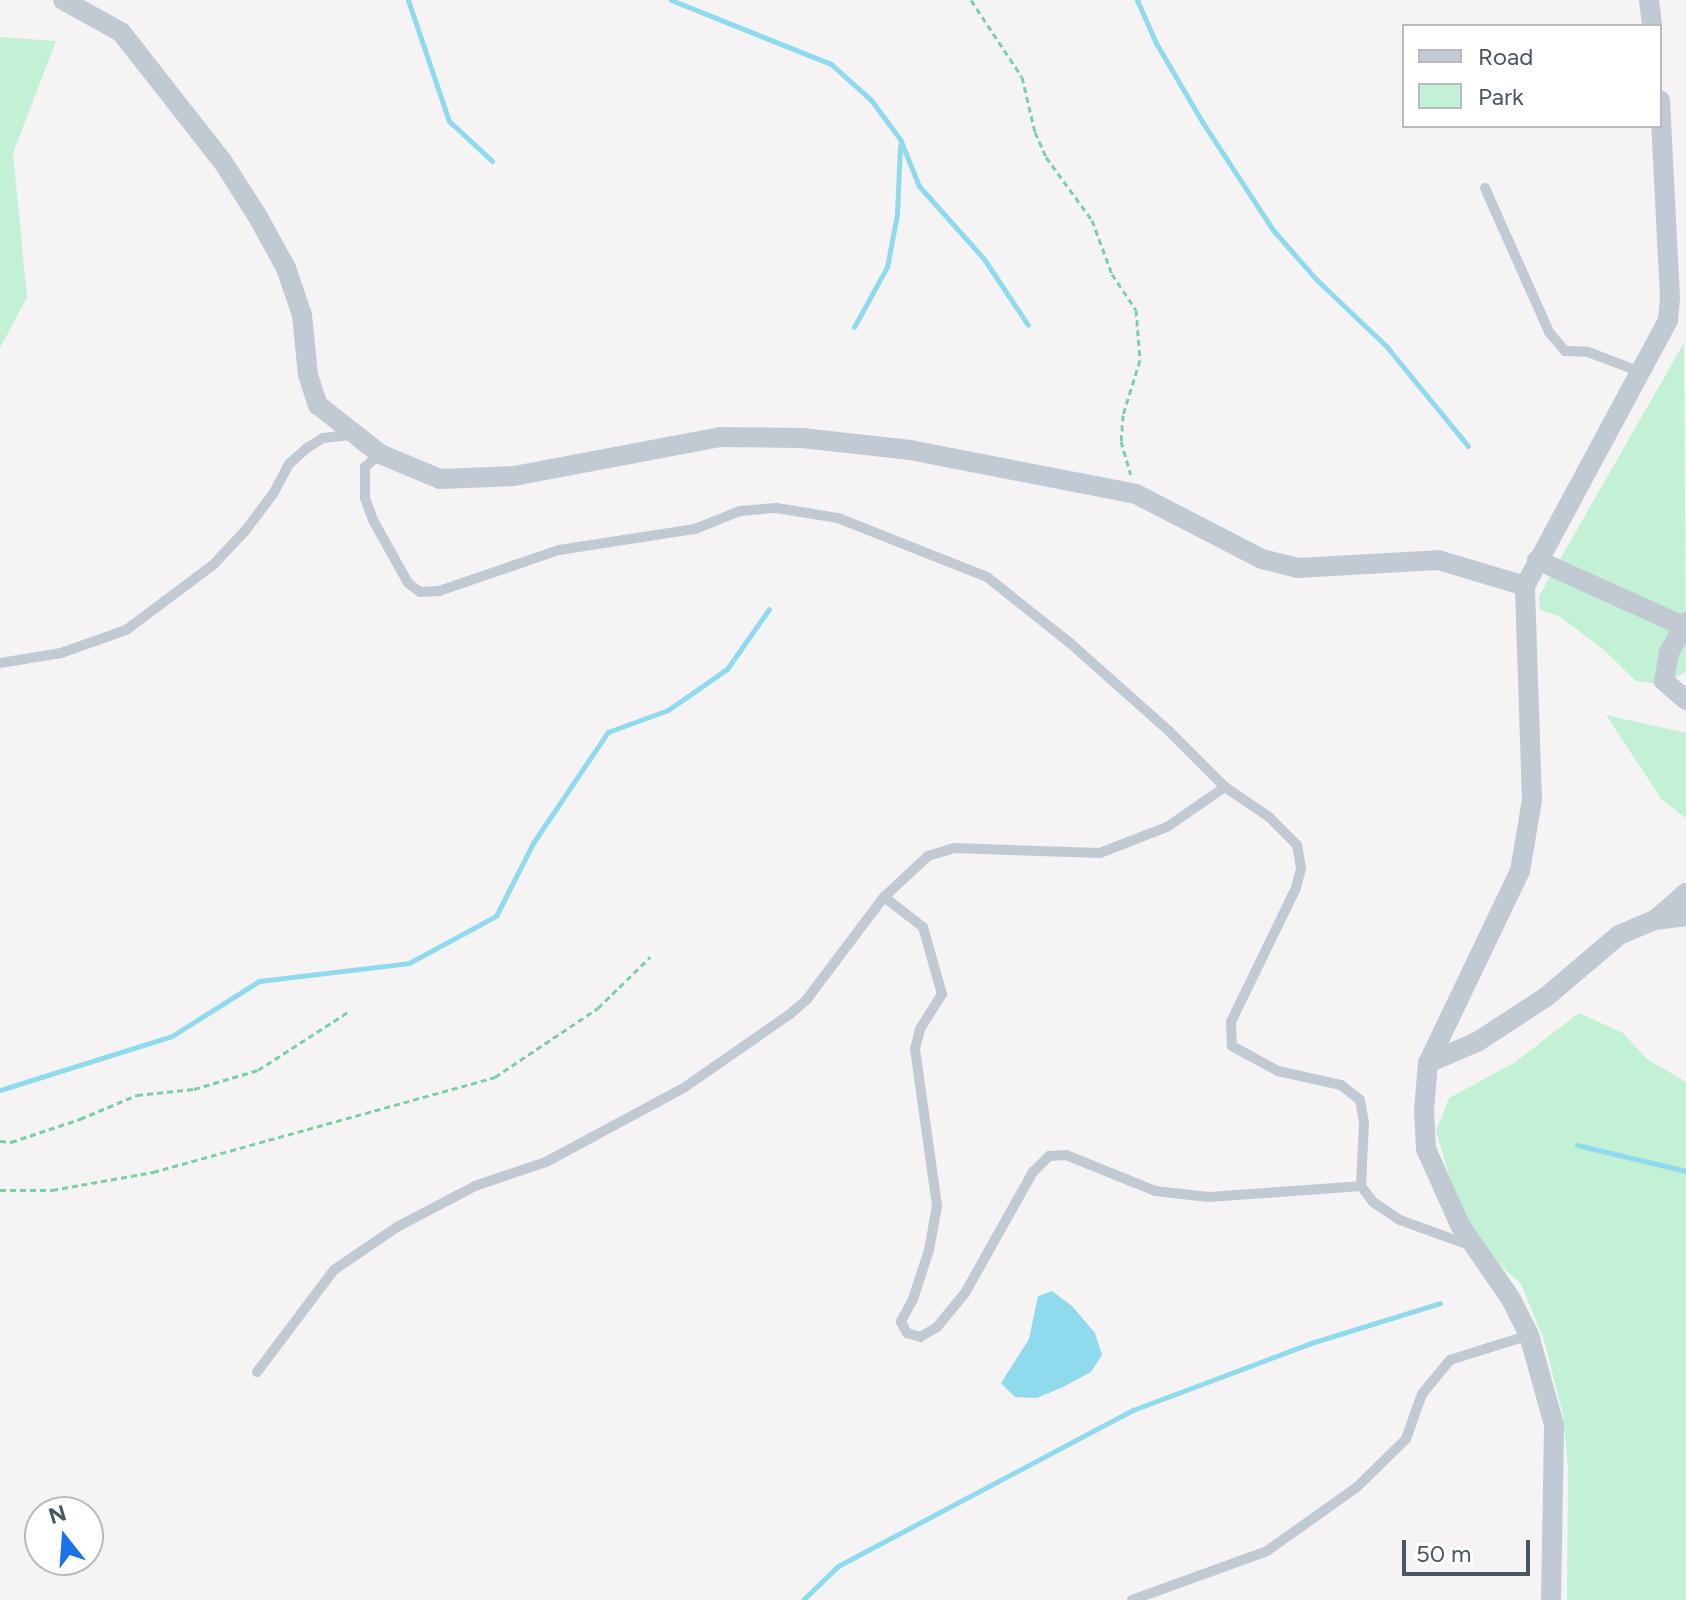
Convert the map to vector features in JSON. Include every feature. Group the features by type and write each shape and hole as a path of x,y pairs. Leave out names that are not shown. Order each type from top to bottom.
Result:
{"street":[{"path":"63,0 121,32 223,162 286,268 302,315 308,375 318,405 380,454 440,479 514,476 720,437 802,438 910,450 1136,494 1262,559 1297,568 1438,560 1525,586"},
{"path":"1649,0 1652,24"},
{"path":"1551,1600 1554,1425 1529,1335 1511,1299 1474,1247 1426,1149 1424,1110 1428,1063 1520,871 1532,800 1525,586 1668,320 1678,269 1662,119"},
{"path":"1537,560 1684,624 1669,653 1664,681 1686,700"},
{"path":"1655,920 1686,893"},
{"path":"1428,1063 1477,1042 1546,997 1619,935 1655,920 1686,916"}],"lane":[{"path":"1485,188 1549,332 1565,351 1588,352 1641,372"},
{"path":"0,663 61,653 126,630 213,565 245,531 273,494 289,464 307,448 323,438 353,435"},
{"path":"380,454 365,467 365,498 373,520 408,583 420,592 439,591 559,550 695,529 740,511 776,508 838,518 987,577 1070,643 1169,731 1225,787 1297,845 1301,868 1256,975 1231,1022 1232,1046 1278,1071 1341,1085 1360,1100 1364,1122 1361,1186 1373,1202 1400,1220 1474,1247"},
{"path":"257,1372 334,1270 397,1227 475,1186 546,1162 685,1087 790,1014 807,999 884,897 928,856 954,848 1100,853 1167,827 1225,787"},
{"path":"884,897 923,927 942,994 920,1029 915,1049 937,1206 929,1250 913,1299 901,1322 907,1333 920,1337 937,1327 965,1293 1033,1172 1049,1156 1066,1155 1155,1191 1209,1197 1361,1186"},
{"path":"1132,1600 1267,1551 1357,1487 1406,1439 1422,1394 1450,1360 1529,1335"}],"path":[{"path":"971,0 1022,77 1035,132 1046,157 1092,220 1112,274 1136,310 1140,360 1123,415 1121,441 1136,494"},
{"path":"0,1190 52,1190 153,1172 495,1077 598,1008 650,957"},
{"path":"0,1141 11,1142 80,1119 137,1095 194,1089 258,1070 348,1012"}],"green space":[{"path":"0,37 56,41 13,153 27,297 0,348"},
{"path":"1684,343 1686,671 1665,685 1636,681 1603,649 1559,616 1540,610 1539,596"},
{"path":"1606,715 1686,733 1686,818 1662,800"},
{"path":"1579,1013 1623,1033 1647,1059 1686,1082 1686,1600 1567,1600 1568,1467 1563,1415 1544,1340 1521,1284 1499,1264 1458,1205 1436,1131 1449,1098 1514,1063"}],"water":[{"path":"1052,1291 1072,1306 1095,1333 1102,1355 1091,1372 1063,1387 1037,1398 1015,1397 1001,1383 1029,1339 1038,1296"}],"waterway":[{"path":"408,0 449,121 492,161"},
{"path":"671,0 831,64 871,100 900,139 919,186 984,259 1028,325"},
{"path":"1137,0 1156,43 1203,123 1273,230 1317,280 1387,347 1468,446"},
{"path":"854,327 887,267 897,214 900,146"},
{"path":"0,1090 172,1036 259,981 409,963 496,916 533,843 608,732 668,710 727,669 769,609"},
{"path":"1577,1145 1686,1171"},
{"path":"803,1600 838,1566 1133,1410 1311,1343 1440,1303"}]}
